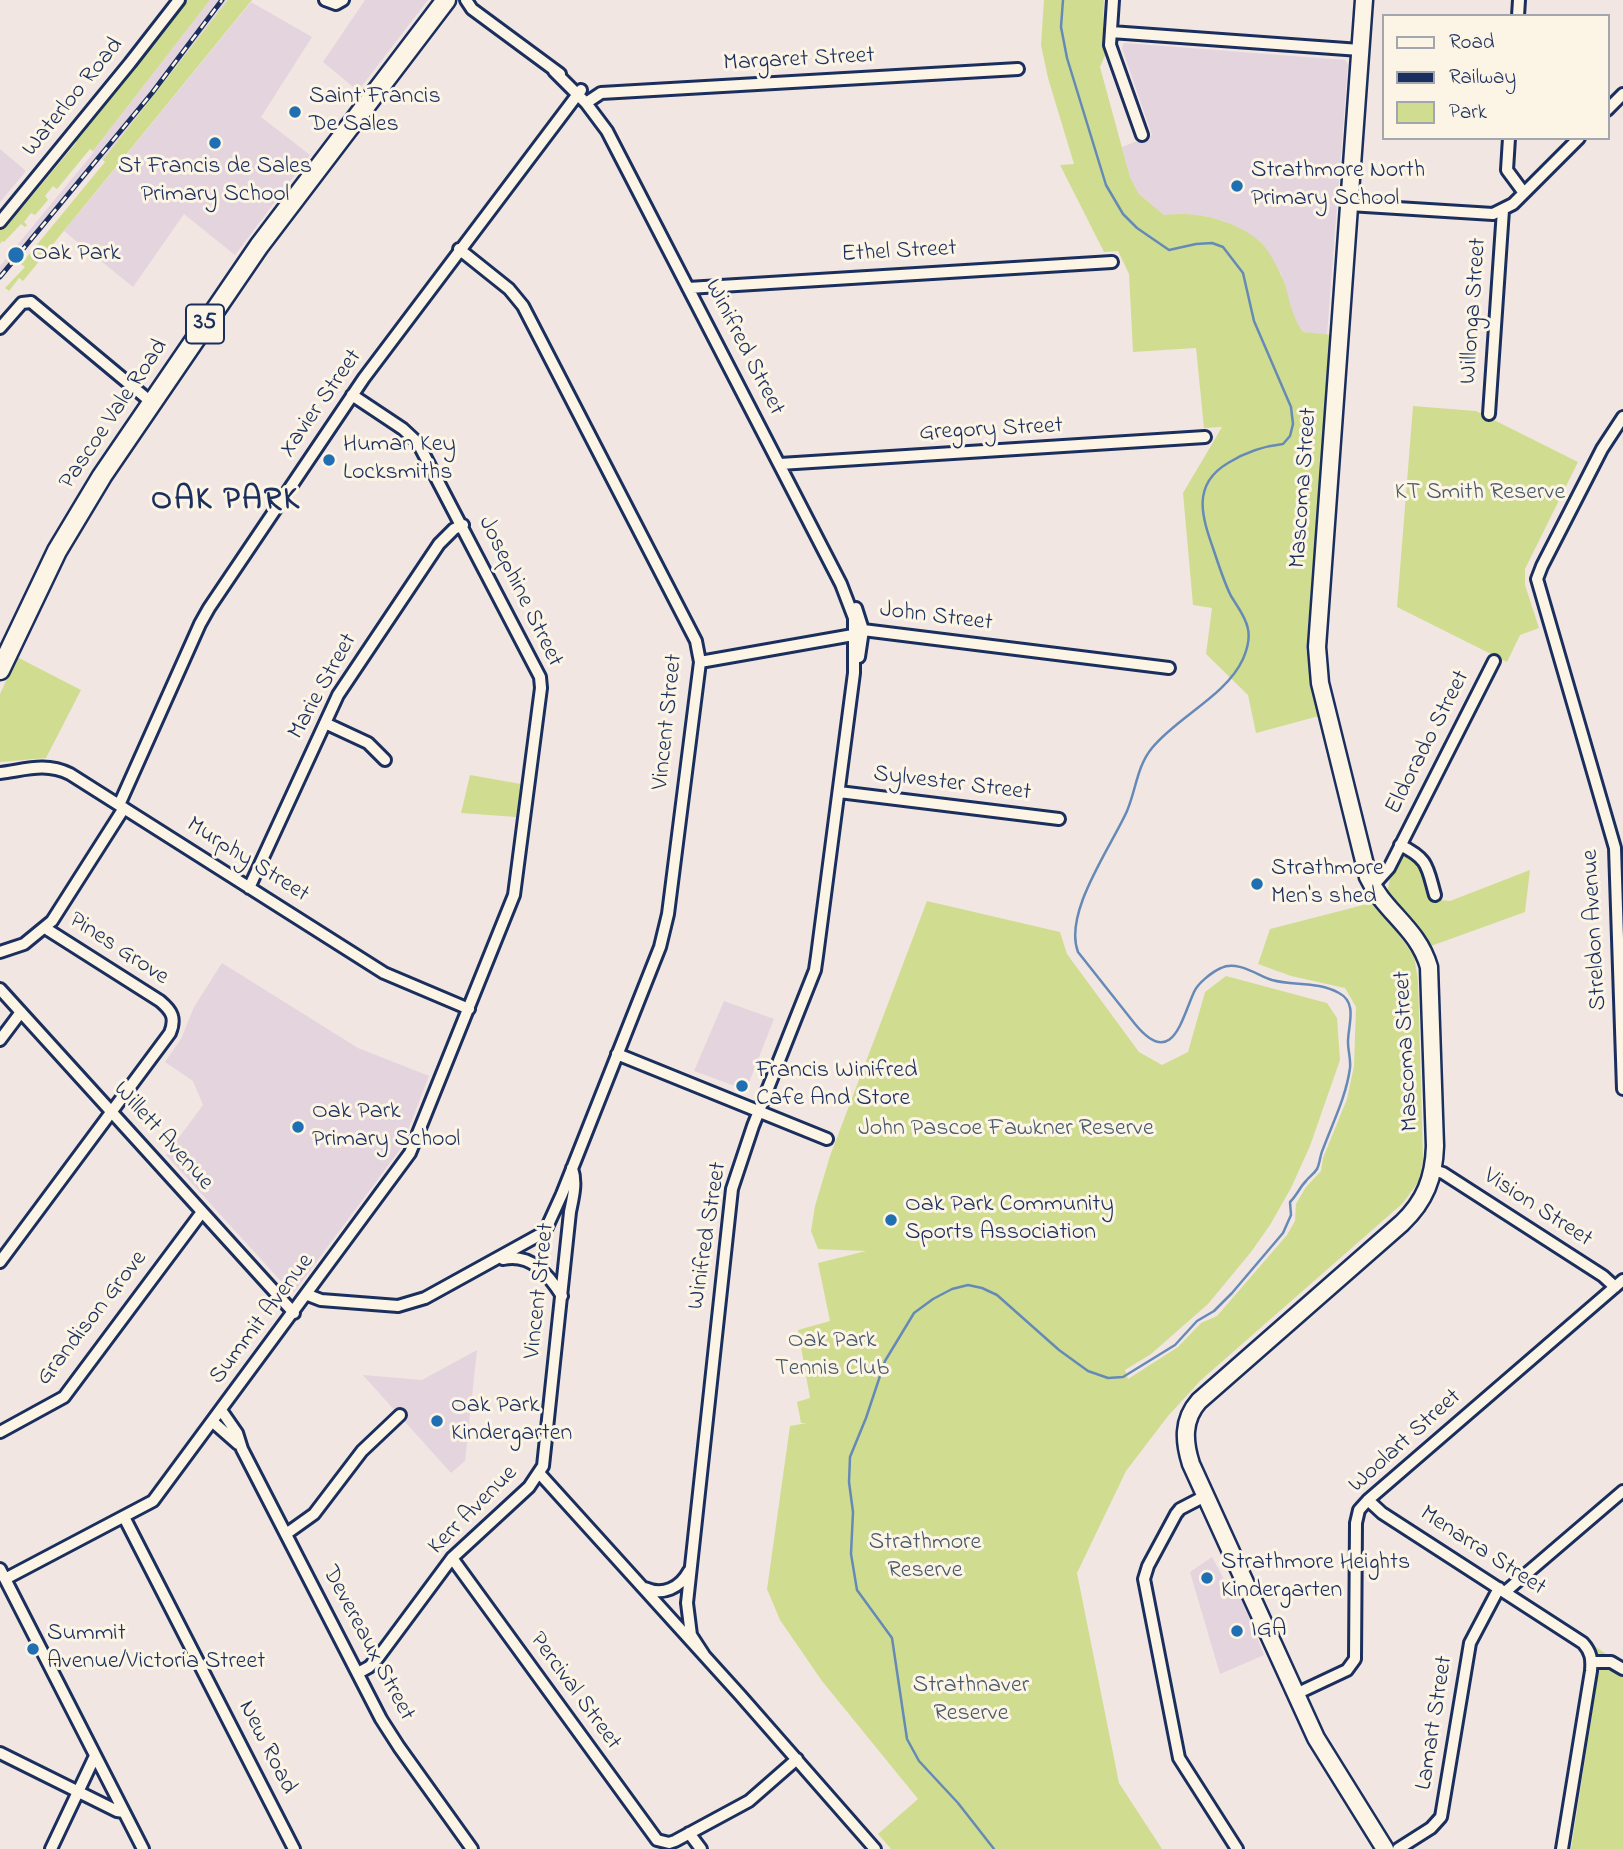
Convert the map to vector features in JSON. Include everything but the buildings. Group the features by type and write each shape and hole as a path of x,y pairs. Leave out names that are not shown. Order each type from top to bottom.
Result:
{"main road":[{"name":"Pascoe Vale Road","path":"2,658 76,517 152,402 267,235 446,0"},
{"name":"Mascoma Street","path":"1364,0 1317,648 1320,683 1363,861 1372,887 1418,939 1429,967 1434,1170 1425,1195 1414,1212 1193,1407 1185,1430 1185,1446 1205,1496 1324,1754 1385,1849"}],"street":[{"name":"Waterloo Road","path":"0,222 115,82 178,0"},
{"path":"325,0 336,4 343,0"},
{"name":"Winifred Street","path":"466,0 472,9 554,71 588,101 607,131 841,584 858,610 859,660 854,673 815,970 732,1189 687,1603 691,1635 704,1655"},
{"path":"1113,0 1110,45 1142,135"},
{"path":"1111,32 1360,50"},
{"name":"Margaret Street","path":"588,101 601,93 1018,69"},
{"name":"Xavier Street","path":"0,953 24,944 45,928 59,911 121,807 205,616 352,395 579,92"},
{"path":"1609,108 1623,94"},
{"path":"1509,140 1507,170 1524,193"},
{"path":"1349,205 1493,215 1524,193 1577,140"},
{"name":"Willonga Street","path":"1489,414 1503,210"},
{"name":"Vincent Street","path":"459,249 509,289 523,306 696,641 700,662 665,930 562,1194 567,1199 570,1212"},
{"name":"Ethel Street","path":"688,288 1112,262"},
{"path":"0,328 22,303 30,302 152,402"},
{"name":"Josephine Street","path":"352,395 403,429 418,443 536,665 541,688 516,888 469,1009"},
{"name":"Streldon Avenue","path":"1620,425 1554,543 1537,579 1615,848 1623,1089"},
{"name":"Gregory Street","path":"780,464 1205,437"},
{"name":"Marie Street","path":"249,888 338,695 439,544 454,529 463,525"},
{"name":"John Street","path":"700,662 858,632 1169,668"},
{"name":"Eldorado Street","path":"1372,887 1385,874 1494,661"},
{"path":"325,723 368,743 386,760"},
{"name":"Murphy Street","path":"0,773 35,766 70,774 384,973 469,1009"},
{"name":"Sylvester Street","path":"839,792 1059,819"},
{"name":"Eldorado Street","path":"1400,845 1423,859 1435,895"},
{"name":"Pines Grove","path":"45,928 160,1002 173,1017 170,1033 111,1112"},
{"name":"Willett Avenue","path":"0,989 294,1313"},
{"name":"Summit Avenue","path":"3,1574 153,1501 411,1153 469,1009"},
{"path":"0,1040 21,1012"},
{"path":"616,1057 827,1139"},
{"path":"0,1262 111,1112"},
{"name":"Vincent Street","path":"540,1474 575,1188 572,1168"},
{"name":"Vision Street","path":"1434,1170 1443,1173 1603,1276 1619,1283"},
{"path":"307,1295 321,1300 407,1306 541,1234 562,1194"},
{"name":"Grandison Grove","path":"0,1432 64,1397 202,1212"},
{"path":"493,1261 515,1258 538,1266 550,1277 562,1296"},
{"name":"Woolart Street","path":"1296,1694 1347,1671 1355,1659 1356,1523 1359,1510 1619,1283"},
{"name":"Devereaux Street","path":"221,1410 237,1433 242,1448 389,1732 472,1849"},
{"path":"286,1534 314,1514 362,1451 400,1415"},
{"name":"Devereaux Street","path":"213,1422 242,1448"},
{"path":"540,1474 875,1849"},
{"name":"Kerr Avenue","path":"358,1673 377,1659 452,1558 540,1474"},
{"name":"Lamart Street","path":"1398,1849 1431,1828 1441,1817 1471,1643 1502,1590 1623,1491"},
{"path":"1205,1496 1180,1509 1148,1566 1144,1579 1179,1758 1237,1849"},
{"name":"Menarra Street","path":"1368,1500 1376,1509 1574,1637 1587,1647 1591,1662"},
{"name":"New Road","path":"124,1517 294,1849"},
{"name":"Percival Street","path":"452,1558 652,1836 669,1843 689,1833"},
{"path":"642,1587 654,1592 673,1588 684,1582 690,1569"},
{"path":"3,1574 143,1849"},
{"path":"1562,1849 1591,1662 1611,1662 1623,1669"},
{"path":"0,1754 124,1812"},
{"path":"51,1849 95,1756"},
{"path":"701,1849 689,1833 749,1801 797,1759"}],"shaded area":[{"path":"210,0 228,0 103,160 101,159 0,280 0,266 94,152"},
{"path":"365,0 428,0 358,91 323,62"},
{"name":"St Francis de Sales Primary School","path":"251,2 312,37 261,117 310,155 235,255 184,214 133,287 64,231"},
{"name":"Strathmore North Primary School","path":"1124,43 1345,60 1348,64 1327,335 1303,332 1292,317 1281,273 1224,221 1204,216 1164,215 1139,194 1130,177 1122,147 1152,135 1122,48"},
{"path":"0,149 26,171 0,202"},
{"name":"Oak Park Primary School","path":"222,963 358,1048 429,1076 401,1148 294,1292 289,1290 166,1155 203,1105 193,1081 165,1062 181,1039 194,1007"},
{"path":"724,1001 774,1019 746,1090 694,1071"},
{"name":"Oak Park Kindergarten","path":"477,1350 465,1461 451,1473 363,1375 422,1380"},
{"path":"1212,1557 1226,1583 1234,1580 1264,1655 1220,1674 1190,1572"}],"green space":[{"path":"185,0 210,0 93,151 90,149 57,189 53,186 45,196 48,200 35,215 31,213 24,222 27,225 25,227 21,224 0,244 0,229 10,222 76,143 76,137"},
{"path":"228,0 252,0 23,281 19,278 9,291 5,288 25,267 21,264 105,162 103,160"},
{"path":"1044,0 1104,0 1103,26 1107,51 1100,67 1130,177 1139,194 1164,215 1189,214 1213,218 1237,227 1258,240 1277,267 1294,316 1303,332 1333,335 1306,649 1319,716 1256,733 1248,695 1206,654 1212,608 1193,605 1183,493 1222,427 1204,428 1196,348 1133,352 1129,274 1118,251 1104,252 1060,165 1074,164 1041,45"},
{"name":"KT Smith Reserve","path":"1413,406 1476,411 1578,462 1525,569 1525,585 1539,628 1520,635 1507,662 1397,607"},
{"path":"17,657 81,690 46,758 0,762 0,694"},
{"path":"470,775 521,784 516,817 461,813"},
{"path":"1407,855 1422,866 1432,899 1450,901 1530,870 1525,912 1431,946 1388,893 1393,871"},
{"path":"927,901 1060,932 1067,954 1139,1052 1162,1065 1188,1052 1205,992 1226,976 1327,1003 1337,1018 1340,1060 1310,1146 1270,1225 1208,1304 1151,1354 1125,1370 1128,1379 1178,1347 1201,1323 1217,1316 1287,1235 1295,1221 1296,1204 1306,1187 1321,1171 1323,1158 1347,1099 1354,1066 1356,1007 1345,988 1291,976 1258,964 1270,929 1375,902 1414,956 1418,980 1423,1159 1419,1181 1403,1203 1201,1380 1168,1416 1126,1471 1077,1573 1119,1783 1162,1849 891,1849 878,1834 918,1799 822,1681 780,1620 767,1589 790,1426 807,1423 801,1423 797,1402 810,1398 798,1330 830,1321 818,1263 866,1251 818,1249 811,1231 815,1206 830,1156"},
{"path":"1596,1647 1623,1666 1623,1849 1571,1849 1599,1668"}],"waterway":[{"path":"994,1849 958,1803 919,1761 907,1739 892,1638 857,1590 851,1554 853,1512 849,1482 850,1457 885,1361 914,1313 952,1289 968,1285 997,1295 1059,1350 1088,1371 1108,1378 1123,1377 1175,1345 1197,1321 1214,1311 1232,1293 1283,1233 1291,1215 1290,1202 1318,1167 1342,1099 1350,1065 1350,1008 1345,997 1331,989 1272,980 1247,969 1227,966 1214,972 1199,985 1174,1036 1158,1042 1148,1037 1135,1024 1078,952 1075,936 1083,900 1127,811 1147,755 1174,726 1225,684 1243,659 1247,648 1247,625 1226,585 1206,526 1203,514 1204,492 1216,472 1228,463 1254,450 1283,444 1290,436 1293,424 1291,407 1254,321 1243,273 1223,247 1212,243 1169,250 1137,228 1123,214 1106,185 1067,58 1061,27 1063,0"}],"railway":[{"path":"0,277 152,93 222,0"}],"place":[{"name":"Saint Francis De Sales","path":"295,112"},
{"name":"St Francis de Sales Primary School","path":"215,143"},
{"name":"Strathmore North Primary School","path":"1237,186"},
{"name":"Oak Park","path":"16,255"},
{"name":"Human Key Locksmiths","path":"329,460"},
{"name":"Strathmore Men's shed","path":"1257,884"},
{"name":"Francis Winifred Cafe And Store","path":"742,1086"},
{"name":"Oak Park Primary School","path":"298,1127"},
{"name":"Oak Park Community Sports Association","path":"891,1220"},
{"name":"Oak Park Kindergarten","path":"437,1421"},
{"name":"Strathmore Heights Kindergarten","path":"1207,1578"},
{"name":"IGA","path":"1237,1631"},
{"name":"Summit Avenue/Victoria Street","path":"33,1649"}],"district":[{"name":"OAK PARK","path":"226,503"}],"park label":[{"name":"John Pascoe Fawkner Reserve","path":"1006,1130"},
{"name":"Oak Park Tennis Club","path":"832,1356"},
{"name":"Strathmore Reserve","path":"925,1558"},
{"name":"Strathnaver Reserve","path":"971,1701"}]}
